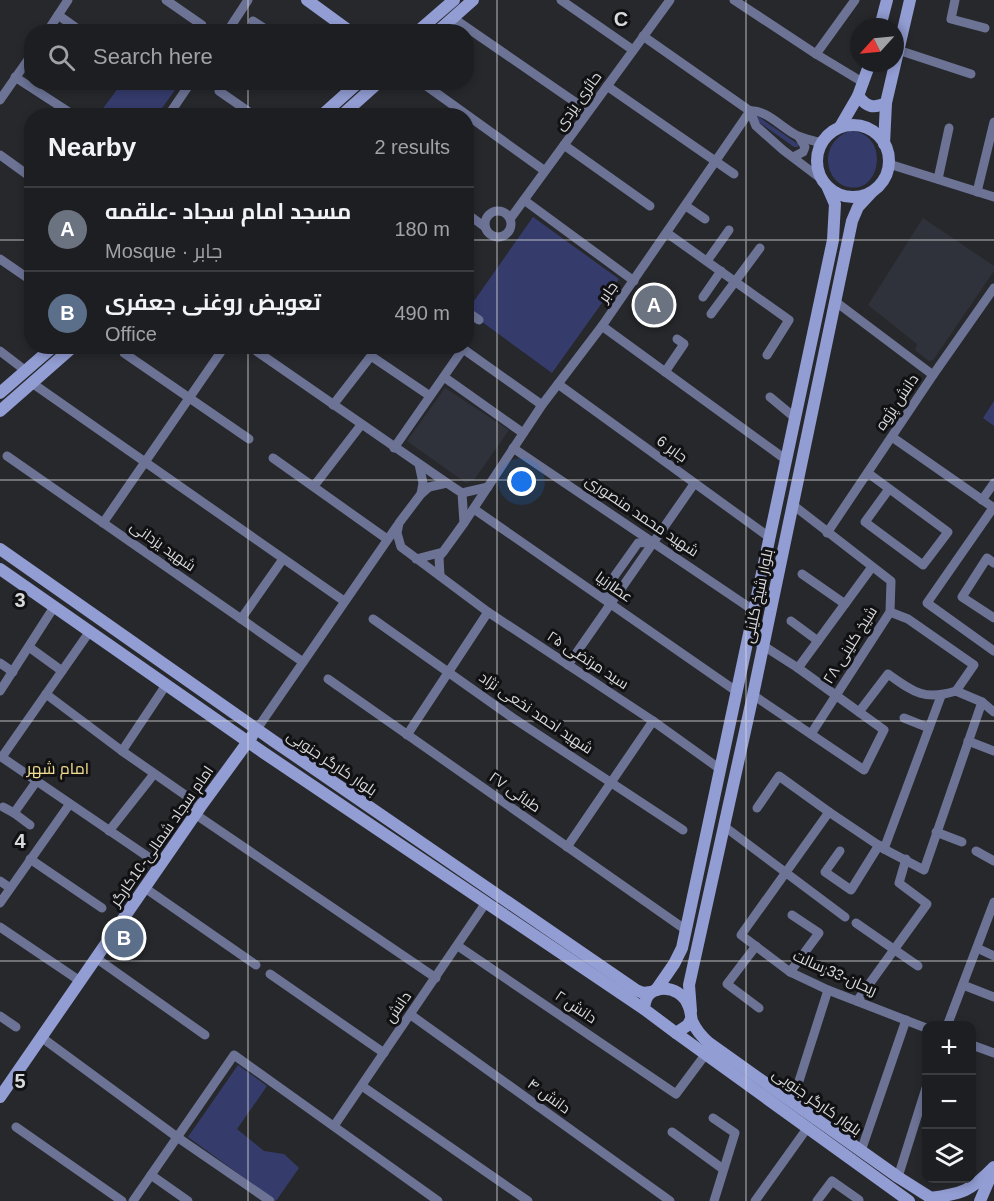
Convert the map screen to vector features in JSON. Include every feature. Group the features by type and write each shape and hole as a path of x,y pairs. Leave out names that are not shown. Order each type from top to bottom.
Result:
{"main road":[{"path":"307,0 340,24"},
{"path":"426,24 454,0"},
{"path":"446,24 473,0"},
{"path":"882,18 887,0"},
{"path":"904,25 910,0"},
{"path":"840,127 858,96 867,72"},
{"path":"884,144 878,135 867,128 854,125 840,127 830,133 817,154 817,166 824,183 837,194 849,198 871,193 880,185 889,164 884,144 886,103 893,72"},
{"path":"329,108 346,90"},
{"path":"350,108 370,90"},
{"path":"858,96 866,105 875,108 886,103"},
{"name":"بلوار شیخ کلینی","path":"654,991 674,964 682,948 833,240 835,204 824,183"},
{"name":"بلوار شیخ کلینی","path":"691,1015 689,985 753,695 852,221 858,207 871,193"},
{"path":"821,295 836,302"},
{"path":"0,393 45,354"},
{"path":"0,411 65,354"},
{"name":"بلوار کارگر جنوبی","path":"0,549 636,990 643,993 654,991"},
{"name":"بلوار کارگر جنوبی","path":"0,569 248,742 644,1010"},
{"name":"امام سجاد شمالی-10کارگر","path":"0,1097 198,810 257,729"},
{"path":"674,964 675,969 684,975 693,970"},
{"path":"671,990 684,998 691,1015 682,1029 676,1032 644,1010 647,997 654,991 671,990"},
{"name":"بلوار کارگر جنوبی","path":"691,1015 699,1034 709,1044 898,1177 933,1199"},
{"name":"بلوار کارگر جنوبی","path":"676,1032 808,1127 894,1197 909,1201"},
{"path":"994,1168 982,1196 994,1201"},
{"path":"933,1199 968,1190 994,1168"}],"street":[{"path":"52,24 69,0"},
{"path":"166,0 201,24"},
{"path":"232,24 248,0"},
{"path":"561,0 633,50"},
{"name":"حائری یزدی","path":"510,219 670,0"},
{"path":"734,0 816,54 864,82"},
{"path":"816,54 855,0"},
{"path":"955,0 951,19 985,28"},
{"path":"58,15 71,24"},
{"path":"453,18 460,24"},
{"path":"254,21 258,24"},
{"path":"474,34 588,111"},
{"path":"643,36 750,111 756,126 824,183"},
{"path":"904,52 971,74"},
{"path":"0,100 24,65"},
{"path":"15,77 24,83"},
{"path":"607,86 734,174"},
{"path":"35,90 63,108"},
{"path":"173,108 186,90"},
{"path":"433,90 458,108"},
{"path":"219,91 243,108"},
{"path":"750,111 756,110 799,136 822,143"},
{"name":"جابر","path":"464,523 542,405 634,281 750,111"},
{"path":"474,120 545,171"},
{"path":"976,192 994,122"},
{"path":"938,179 949,128"},
{"path":"793,157 802,152 805,147 799,136"},
{"path":"564,145 650,206"},
{"path":"0,155 24,172"},
{"path":"889,164 994,197"},
{"path":"524,200 634,281"},
{"path":"686,206 705,219"},
{"path":"474,218 485,226 493,236 502,236 509,231 510,219 508,215 496,211 486,218 485,226"},
{"path":"707,261 729,230"},
{"path":"667,233 789,320 767,355"},
{"path":"711,314 760,248"},
{"path":"0,259 24,276"},
{"path":"703,297 721,271"},
{"name":"دانش پژوه","path":"827,533 994,288"},
{"path":"836,302 933,375"},
{"path":"474,316 479,320"},
{"path":"602,326 785,459"},
{"path":"665,372 684,344 677,339"},
{"path":"0,351 26,370"},
{"path":"126,354 249,439"},
{"path":"103,523 220,354"},
{"path":"261,354 462,493 488,487"},
{"path":"394,448 457,354"},
{"path":"470,354 542,405"},
{"path":"333,405 371,356 430,396"},
{"path":"444,377 523,433"},
{"path":"32,383 344,601"},
{"name":"جابر 6","path":"558,384 769,537"},
{"path":"770,397 794,417"},
{"path":"314,486 361,424"},
{"path":"892,437 993,508 927,603 994,651"},
{"name":"شهید محمد منصوری","path":"513,448 753,610"},
{"name":"شهید یزدانی","path":"7,456 303,662"},
{"path":"273,458 387,539"},
{"path":"419,464 423,483 421,494"},
{"path":"868,473 948,532 923,565 865,522 889,489"},
{"path":"257,729 387,539 421,494 429,487 447,483"},
{"path":"982,500 994,483"},
{"path":"568,665 694,484"},
{"path":"440,576 439,557 464,523 462,493"},
{"name":"شیخ کلینی ۲۸","path":"793,505 891,581 890,612 811,734"},
{"name":"عطارنیا","path":"474,509 736,691"},
{"path":"399,523 397,533 401,548"},
{"path":"379,552 386,548 401,548 416,559 443,552"},
{"path":"994,563 987,558 962,597 994,618"},
{"path":"241,619 284,559"},
{"name":"۲۵ سید مرتضی","path":"416,559 488,612 653,721 720,769"},
{"path":"798,668 872,567"},
{"path":"802,574 845,604"},
{"path":"0,691 54,607"},
{"path":"407,735 488,612"},
{"path":"859,712 888,674 914,692 941,696 956,691 974,666 908,619 890,612"},
{"name":"شهید احمد نخعی نژاد","path":"373,619 513,718 683,830"},
{"path":"791,621 818,641"},
{"path":"90,631 1,757 160,865"},
{"path":"748,636 798,668 884,730 864,770 753,695"},
{"path":"29,647 62,670"},
{"path":"0,663 13,672"},
{"name":"طبائی ۲۷","path":"328,679 686,930"},
{"path":"122,752 166,685"},
{"path":"956,691 982,702 994,712"},
{"path":"46,694 300,885 436,978"},
{"path":"840,851 825,872 850,890 882,847 941,696"},
{"path":"757,808 779,776 882,847 924,870 982,702"},
{"path":"904,718 929,728"},
{"path":"567,847 653,721"},
{"path":"968,741 994,751"},
{"path":"109,831 154,774"},
{"path":"14,813 36,782"},
{"path":"0,903 69,805"},
{"path":"3,807 30,825"},
{"path":"759,1008 727,984 756,946 741,935 829,812"},
{"path":"724,827 845,917"},
{"path":"936,832 962,842"},
{"path":"976,851 994,861"},
{"path":"30,859 102,908"},
{"path":"857,1001 927,904 899,883 906,860"},
{"path":"0,881 10,888"},
{"path":"145,888 256,965"},
{"path":"949,1021 994,902"},
{"name":"دانش","path":"334,1126 485,904"},
{"path":"790,972 819,933 792,915"},
{"path":"856,923 918,966"},
{"path":"0,927 80,981"},
{"name":"دانش ۲","path":"458,946 676,1094 705,1054"},
{"name":"ریحان-33رسالت","path":"756,946 790,972 828,990 922,1026"},
{"path":"977,948 994,956"},
{"path":"96,958 205,1035"},
{"path":"270,974 384,1053"},
{"path":"963,985 994,997"},
{"path":"792,1103 828,990"},
{"name":"دانش ۴","path":"411,1015 670,1201"},
{"path":"0,1016 16,1027"},
{"path":"861,1151 906,1020"},
{"path":"41,1037 177,1137 270,1201"},
{"path":"976,1046 994,1053"},
{"path":"133,1201 234,1055 438,1201"},
{"path":"362,1086 528,1201"},
{"path":"898,1177 922,1104"},
{"path":"713,1118 735,1133 714,1201"},
{"path":"16,1127 122,1201"},
{"path":"756,1201 808,1127"},
{"path":"672,1132 723,1169"},
{"path":"151,1175 188,1201"},
{"path":"817,1201 832,1181 859,1200"}],"shaded area":[{"path":"117,90 175,90 162,108 103,108"},
{"path":"756,115 798,144 798,147 794,147 753,118"},
{"path":"850,131 863,134 871,141 876,151 877,162 874,173 869,181 860,187 841,184 832,176 829,166 829,153 834,142"},
{"path":"533,217 619,279 552,373 474,316 474,301"},
{"path":"923,218 994,266 994,271 933,360 929,361 915,350 917,344 868,305"},
{"path":"445,388 509,430 474,480 466,483 407,441"},
{"path":"994,401 994,426 983,418"},
{"path":"238,1065 267,1086 237,1129 264,1151 284,1154 299,1168 276,1201 188,1137"}],"place":[{"name":"مسجد امام سجاد -علقمه","path":"654,305"},
{"name":"تعویض روغنی جعفری","path":"124,938"}],"district":[{"name":"امام شهر","path":"58,768"}]}
